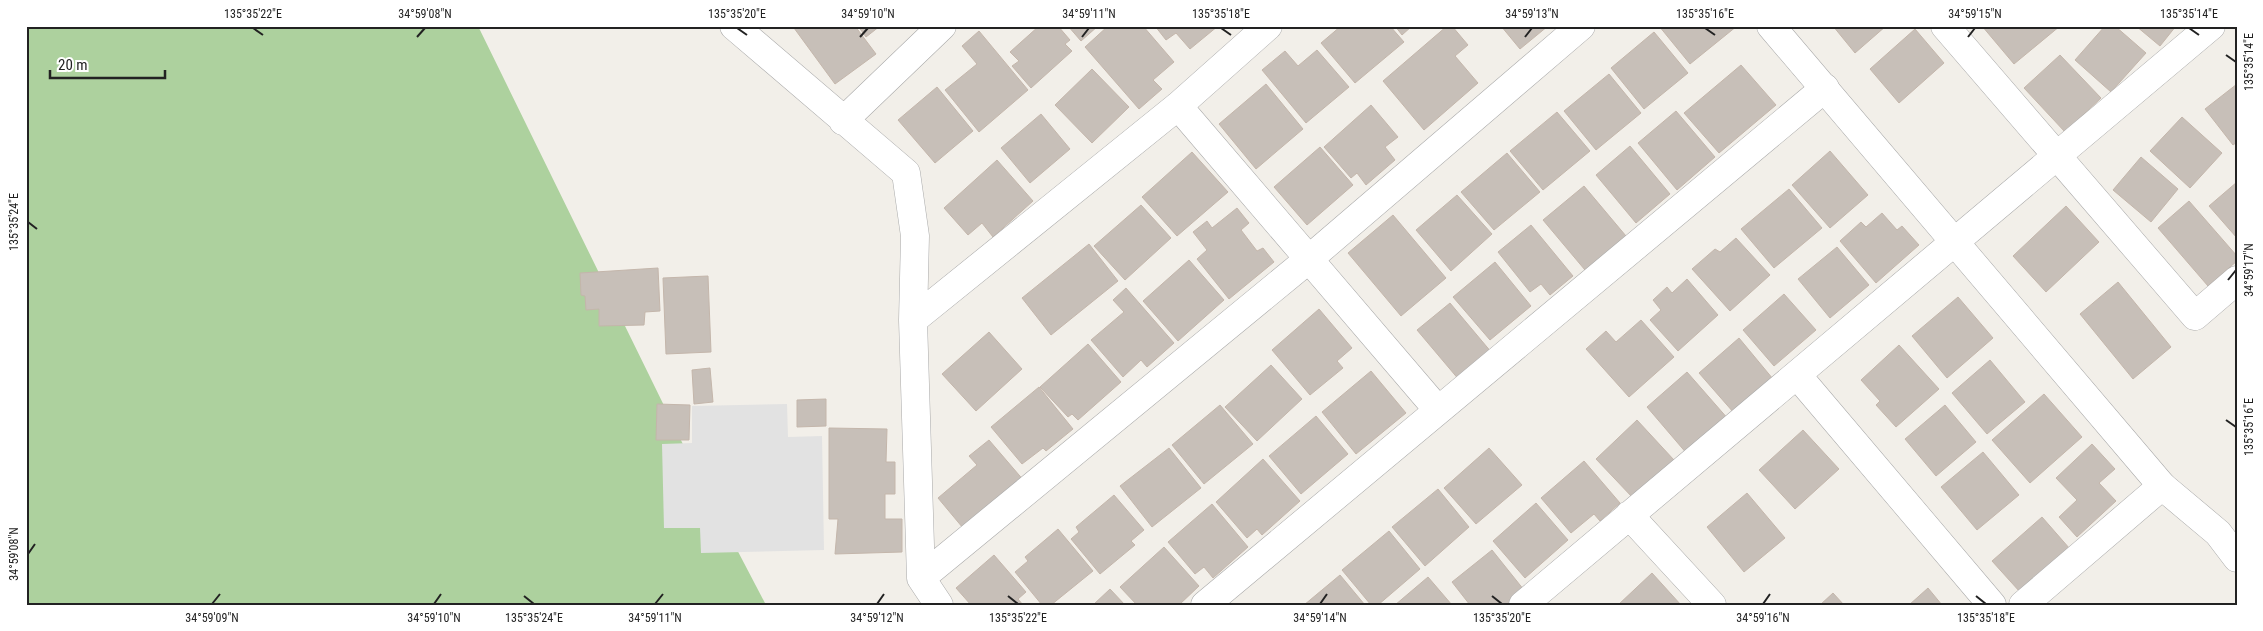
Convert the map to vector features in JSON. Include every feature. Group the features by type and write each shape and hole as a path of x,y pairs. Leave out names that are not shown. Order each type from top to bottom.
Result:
{"street":[{"path":"734,26 906,173 915,236 913,320 921,578 939,605"},
{"path":"843,121 942,26"},
{"path":"913,320 1178,106 1268,26"},
{"path":"921,578 1309,259 1581,26"},
{"path":"1771,26 1956,241 2162,486 2218,533 2237,558"},
{"path":"1945,26 2195,316 2237,280"},
{"path":"1523,605 2211,26"},
{"path":"1205,605 1825,88"},
{"path":"1178,106 1438,410"},
{"path":"1796,375 1992,605"},
{"path":"2023,605 2162,486"},
{"path":"1629,515 1712,605"}],"green space":[{"path":"26,26 478,26 700,479 766,605 26,605"}],"shaded area":[{"path":"787,404 788,437 822,436 824,550 701,553 700,528 664,528 662,444 692,443 692,406"}],"building":[{"path":"797,26 855,26 876,54 835,84 794,28"},
{"path":"858,26 880,26 866,37"},
{"path":"1039,26 1058,26 1070,40 1065,44 1072,51 1031,88 1012,66 1019,61 1010,52"},
{"path":"1068,26 1098,26 1081,41"},
{"path":"1108,26 1143,26 1174,62 1153,80 1162,89 1139,109 1085,47"},
{"path":"1155,26 1218,26 1190,49 1176,33 1166,40"},
{"path":"1341,26 1390,26 1404,42 1355,83 1321,43"},
{"path":"1395,26 1412,26 1402,35"},
{"path":"1447,26 1452,26 1468,45 1455,56 1478,83 1424,130 1383,81"},
{"path":"1501,26 1548,26 1520,49"},
{"path":"1659,26 1737,26 1690,64"},
{"path":"1833,26 1886,26 1855,53"},
{"path":"1982,26 2060,26 2014,64"},
{"path":"2105,26 2115,26 2146,53 2111,92 2075,60"},
{"path":"2136,26 2176,26 2160,46"},
{"path":"1915,29 1944,63 1899,103 1870,69"},
{"path":"979,31 1028,90 979,132 945,90 977,64 962,46"},
{"path":"1654,32 1688,73 1644,109 1611,68"},
{"path":"1317,50 1349,87 1306,123 1262,70 1285,51 1298,66"},
{"path":"2060,55 2101,98 2065,132 2024,88"},
{"path":"1741,65 1776,105 1719,153 1684,113"},
{"path":"1092,69 1129,107 1092,143 1055,105"},
{"path":"1609,74 1641,113 1596,150 1564,111"},
{"path":"1266,84 1303,129 1256,169 1219,124"},
{"path":"2237,84 2237,142 2233,145 2205,109"},
{"path":"937,87 973,131 935,163 898,120"},
{"path":"1371,105 1398,137 1385,147 1395,160 1366,185 1357,173 1351,178 1324,147"},
{"path":"1676,111 1715,157 1677,190 1638,143"},
{"path":"1557,112 1590,151 1543,190 1510,151"},
{"path":"1041,114 1070,149 1030,183 1001,148"},
{"path":"2182,117 2222,153 2190,188 2150,151"},
{"path":"1630,146 1670,194 1636,223 1596,175"},
{"path":"1320,147 1353,185 1307,225 1274,187"},
{"path":"1830,151 1868,195 1830,228 1792,185"},
{"path":"1192,152 1228,192 1177,236 1142,197"},
{"path":"1507,153 1540,192 1494,230 1461,192"},
{"path":"2141,157 2178,189 2151,222 2113,190"},
{"path":"997,160 1033,201 993,237 982,223 968,235 944,208"},
{"path":"2237,182 2237,238 2209,206"},
{"path":"1584,186 1626,236 1585,270 1543,220"},
{"path":"1789,189 1822,228 1774,268 1741,229"},
{"path":"1457,195 1492,234 1451,271 1416,230"},
{"path":"2189,201 2237,256 2237,261 2208,286 2158,228"},
{"path":"1141,205 1171,238 1125,280 1094,246"},
{"path":"2066,206 2099,242 2046,292 2013,256"},
{"path":"1237,208 1249,223 1241,230 1257,251 1263,248 1274,262 1229,299 1197,259 1207,250 1193,232 1207,221 1212,228"},
{"path":"1882,213 1897,230 1902,226 1919,245 1876,283 1840,241 1861,222 1866,227"},
{"path":"1393,215 1446,278 1401,316 1348,253"},
{"path":"1531,225 1573,276 1550,295 1541,284 1530,292 1498,252"},
{"path":"1736,238 1770,275 1730,311 1692,269 1715,249 1720,252"},
{"path":"1089,244 1118,281 1051,335 1022,298"},
{"path":"1837,247 1869,285 1830,318 1798,279"},
{"path":"1189,260 1224,300 1178,341 1143,301"},
{"path":"1495,262 1531,306 1490,340 1453,297"},
{"path":"658,268 660,311 645,312 644,325 599,326 599,309 586,310 585,296 581,295 580,273"},
{"path":"708,276 711,352 666,354 663,278"},
{"path":"1687,279 1718,315 1678,351 1650,320 1661,310 1653,300 1667,287 1672,293"},
{"path":"2118,282 2171,347 2133,379 2080,314"},
{"path":"1126,288 1174,343 1147,367 1141,360 1123,377 1091,340 1124,312 1113,300"},
{"path":"1784,294 1816,330 1774,366 1743,330"},
{"path":"1958,297 1993,338 1947,378 1912,336"},
{"path":"1450,303 1492,353 1460,381 1417,330"},
{"path":"1319,309 1352,348 1337,361 1343,368 1310,395 1272,350"},
{"path":"1641,320 1674,357 1629,397 1586,349 1606,331 1616,342"},
{"path":"989,332 1022,369 976,411 942,374"},
{"path":"1739,338 1773,379 1734,413 1699,373"},
{"path":"1088,344 1121,382 1078,420 1072,414 1068,417 1040,387"},
{"path":"1899,345 1939,389 1896,427 1876,405 1880,401 1861,380"},
{"path":"1990,360 2025,402 1987,434 1952,393"},
{"path":"1271,365 1302,399 1257,441 1225,407"},
{"path":"710,368 713,402 694,404 692,370"},
{"path":"1371,371 1406,413 1356,454 1322,412"},
{"path":"1687,372 1729,420 1688,455 1647,407"},
{"path":"1039,387 1073,429 1046,451 1043,448 1022,464 991,427"},
{"path":"2044,394 2082,437 2030,483 1992,440"},
{"path":"826,399 826,426 797,427 797,400"},
{"path":"657,404 690,405 689,440 656,440"},
{"path":"1220,405 1253,444 1204,484 1172,445"},
{"path":"1945,405 1976,442 1936,476 1905,439"},
{"path":"1316,416 1348,454 1301,494 1269,456"},
{"path":"1637,420 1674,460 1633,498 1596,459"},
{"path":"829,428 887,429 886,462 895,462 895,494 885,494 885,519 902,519 902,552 835,554 838,519 829,519"},
{"path":"1803,430 1839,469 1795,509 1759,470"},
{"path":"989,440 1025,482 963,528 938,498 977,465 969,456"},
{"path":"2092,444 2115,469 2099,483 2116,501 2077,537 2059,517 2077,500 2056,478"},
{"path":"1169,448 1201,488 1152,527 1120,486"},
{"path":"1489,448 1522,485 1476,524 1444,488"},
{"path":"1983,452 2019,495 1977,530 1941,487"},
{"path":"1263,459 1300,501 1262,535 1257,529 1247,538 1216,502"},
{"path":"1584,461 1620,503 1600,521 1594,514 1571,533 1541,498"},
{"path":"1438,489 1469,527 1425,566 1392,527"},
{"path":"1747,493 1785,538 1744,572 1707,527"},
{"path":"1114,495 1144,530 1131,541 1135,545 1100,574 1071,539 1079,532 1076,527"},
{"path":"1536,503 1568,540 1525,578 1493,541"},
{"path":"1212,504 1248,547 1213,578 1204,567 1195,574 1168,542"},
{"path":"2042,517 2070,549 2020,592 1992,561"},
{"path":"1058,529 1093,571 1051,605 1042,605 1015,572 1028,561 1025,557"},
{"path":"1389,531 1420,569 1378,605 1371,605 1342,570"},
{"path":"1164,547 1199,586 1179,605 1137,605 1120,587"},
{"path":"1492,550 1528,595 1515,605 1470,605 1452,582"},
{"path":"994,555 1026,592 1018,599 1023,605 971,605 956,588"},
{"path":"1652,573 1681,605 1618,605"},
{"path":"1340,575 1365,605 1304,605"},
{"path":"1428,577 1452,605 1395,605"},
{"path":"1928,588 1942,605 1909,605"},
{"path":"1110,589 1125,605 1093,605"},
{"path":"1833,593 1844,605 1820,605"}]}
